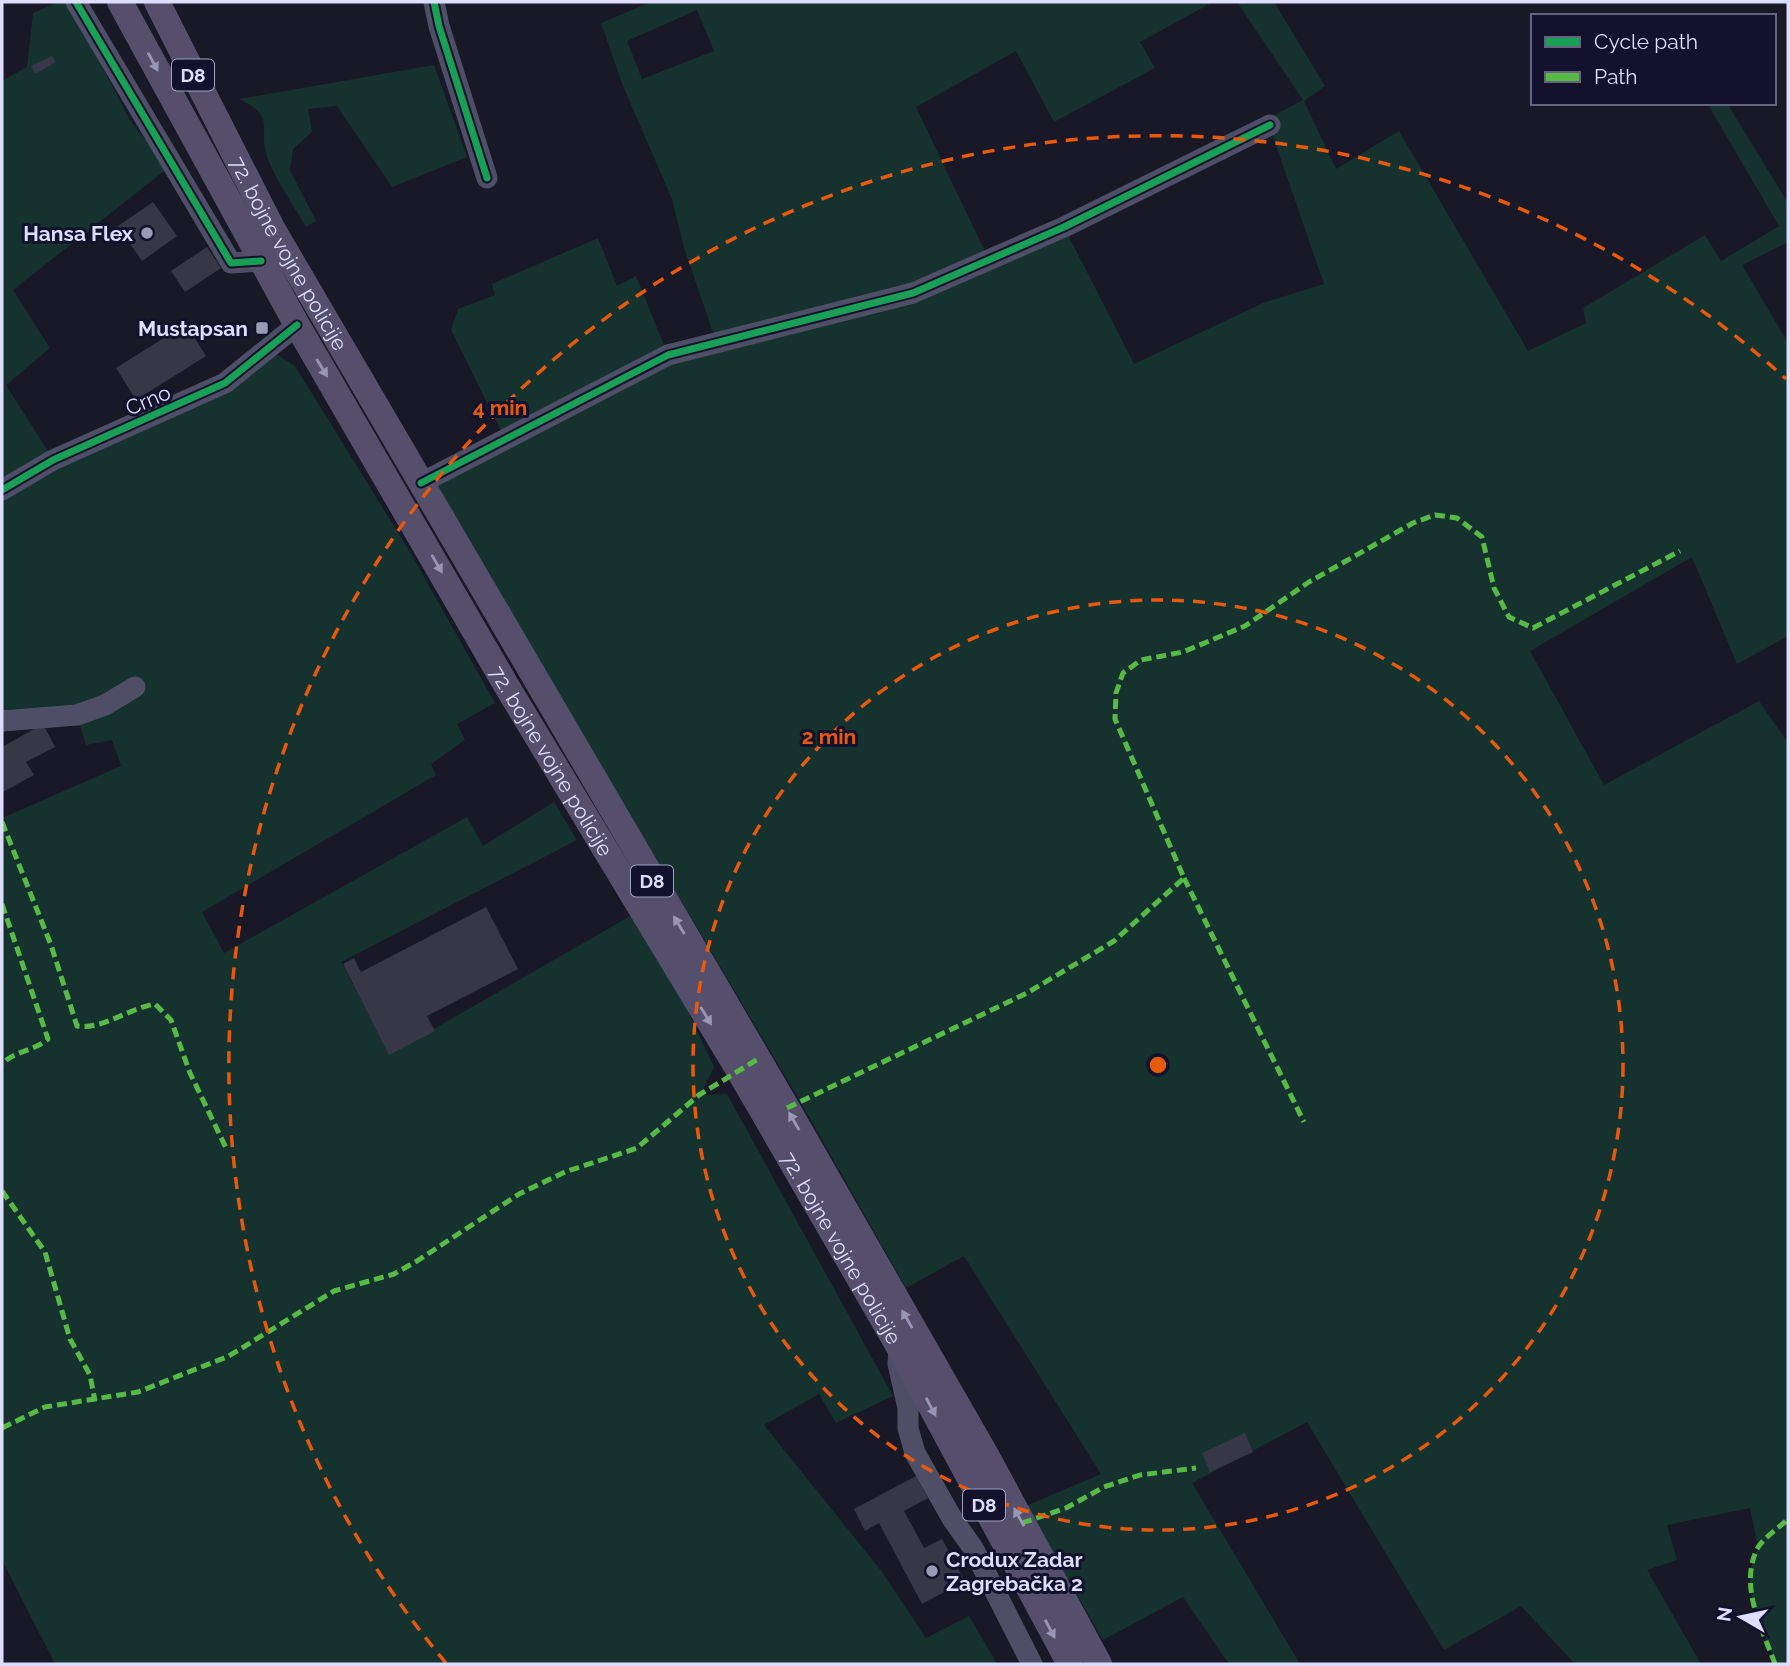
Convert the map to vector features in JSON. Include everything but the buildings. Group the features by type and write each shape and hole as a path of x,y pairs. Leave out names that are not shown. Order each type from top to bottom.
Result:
{"main road":[{"name":"72. bojne vojne policije","path":"120,2 297,325 506,685 738,1069 899,1347 1070,1664"},
{"name":"72. bojne vojne policije","path":"158,3 272,228 775,1088 986,1455 1099,1664"}],"street":[{"path":"76,2 231,263 261,261"},
{"path":"434,2 451,66 487,178"},
{"path":"421,483 668,355 913,293 1065,227 1270,125"},
{"name":"Crno","path":"2,490 53,460 225,383 297,325"},
{"path":"2,721 77,715 105,705 135,687"},
{"path":"899,1347 898,1364 915,1453 953,1520 973,1548 1032,1664"}],"green space":[{"path":"58,2 68,2 131,122 168,168 13,290 50,348 6,385 53,459 136,425 266,348 295,366 410,552 495,703 457,724 465,740 431,764 436,775 202,912 224,953 467,817 483,846 554,802 577,840 341,962 390,1054 641,910 714,1067 700,1095 727,1094 893,1396 836,1423 819,1394 764,1425 882,1572 926,1638 969,1616 997,1664 55,1664 2,1560 2,818 121,766 112,740 86,745 77,715 22,725 2,733 2,81 27,67 33,13"},
{"path":"651,2 1213,2 1140,42 1155,68 1054,122 1016,51 916,107 989,260 1064,227 1134,364 1263,303 1324,284 1267,119 1303,100 1237,2 1274,2 1325,86 1304,101 1336,169 1399,131 1528,351 1586,323 1583,308 1705,235 1721,261 1779,226 1708,105 1728,105 1788,203 1788,242 1742,265 1788,343 1788,636 1737,664 1692,557 1530,651 1604,785 1759,701 1788,743 1788,1664 1775,1664 1750,1591 1750,1571 1758,1547 1750,1508 1667,1525 1677,1560 1647,1570 1701,1664 1575,1664 1521,1606 1444,1650 1307,1422 1192,1483 1300,1664 1229,1664 1183,1597 1103,1640 1026,1506 1101,1474 964,1256 906,1288 800,1101 430,478 505,439 451,330 458,309 495,295 492,284 598,238 617,286 636,276 668,355 716,341 684,248 672,199 623,86 601,23","holes":["697,10 714,51 642,79 627,41"]},
{"path":"434,65 467,157 392,187 337,106 308,109 312,132 293,149 290,170 316,221 306,227 268,161 262,117 258,111 239,99"}],"marked path":[{"path":"787,1108 1027,993 1114,941 1184,878 1115,719 1116,693 1123,673 1141,660 1183,652 1245,626 1309,582 1413,523 1435,515 1457,518 1482,537 1494,588 1509,617 1533,628 1680,551"},
{"path":"2,822 51,945 77,1026 96,1025 155,1004 171,1020 190,1073 227,1150"},
{"path":"1184,878 1304,1122"},
{"path":"2,904 48,1039 12,1056 2,1064"},
{"path":"2,1428 45,1407 138,1392 229,1356 334,1291 394,1274 519,1194 565,1172 637,1148 699,1095 758,1059"},
{"path":"2,1191 45,1252 70,1339 90,1375 95,1401"},
{"path":"1022,1523 1066,1508 1104,1487 1140,1475 1196,1468"},
{"path":"1775,1664 1754,1607 1750,1578 1757,1549 1788,1519"}],"cycle path":[{"path":"76,2 231,263 261,261"},
{"path":"434,2 439,26 487,178"},
{"path":"421,483 668,355 913,293 1064,227 1270,125"},
{"path":"2,490 53,460 225,383 297,325"}],"place":[{"name":"Hansa Flex","path":"147,233"},
{"name":"Mustapsan","path":"262,328"},
{"name":"Crodux Zadar Zagrebačka 2","path":"932,1571"}]}
